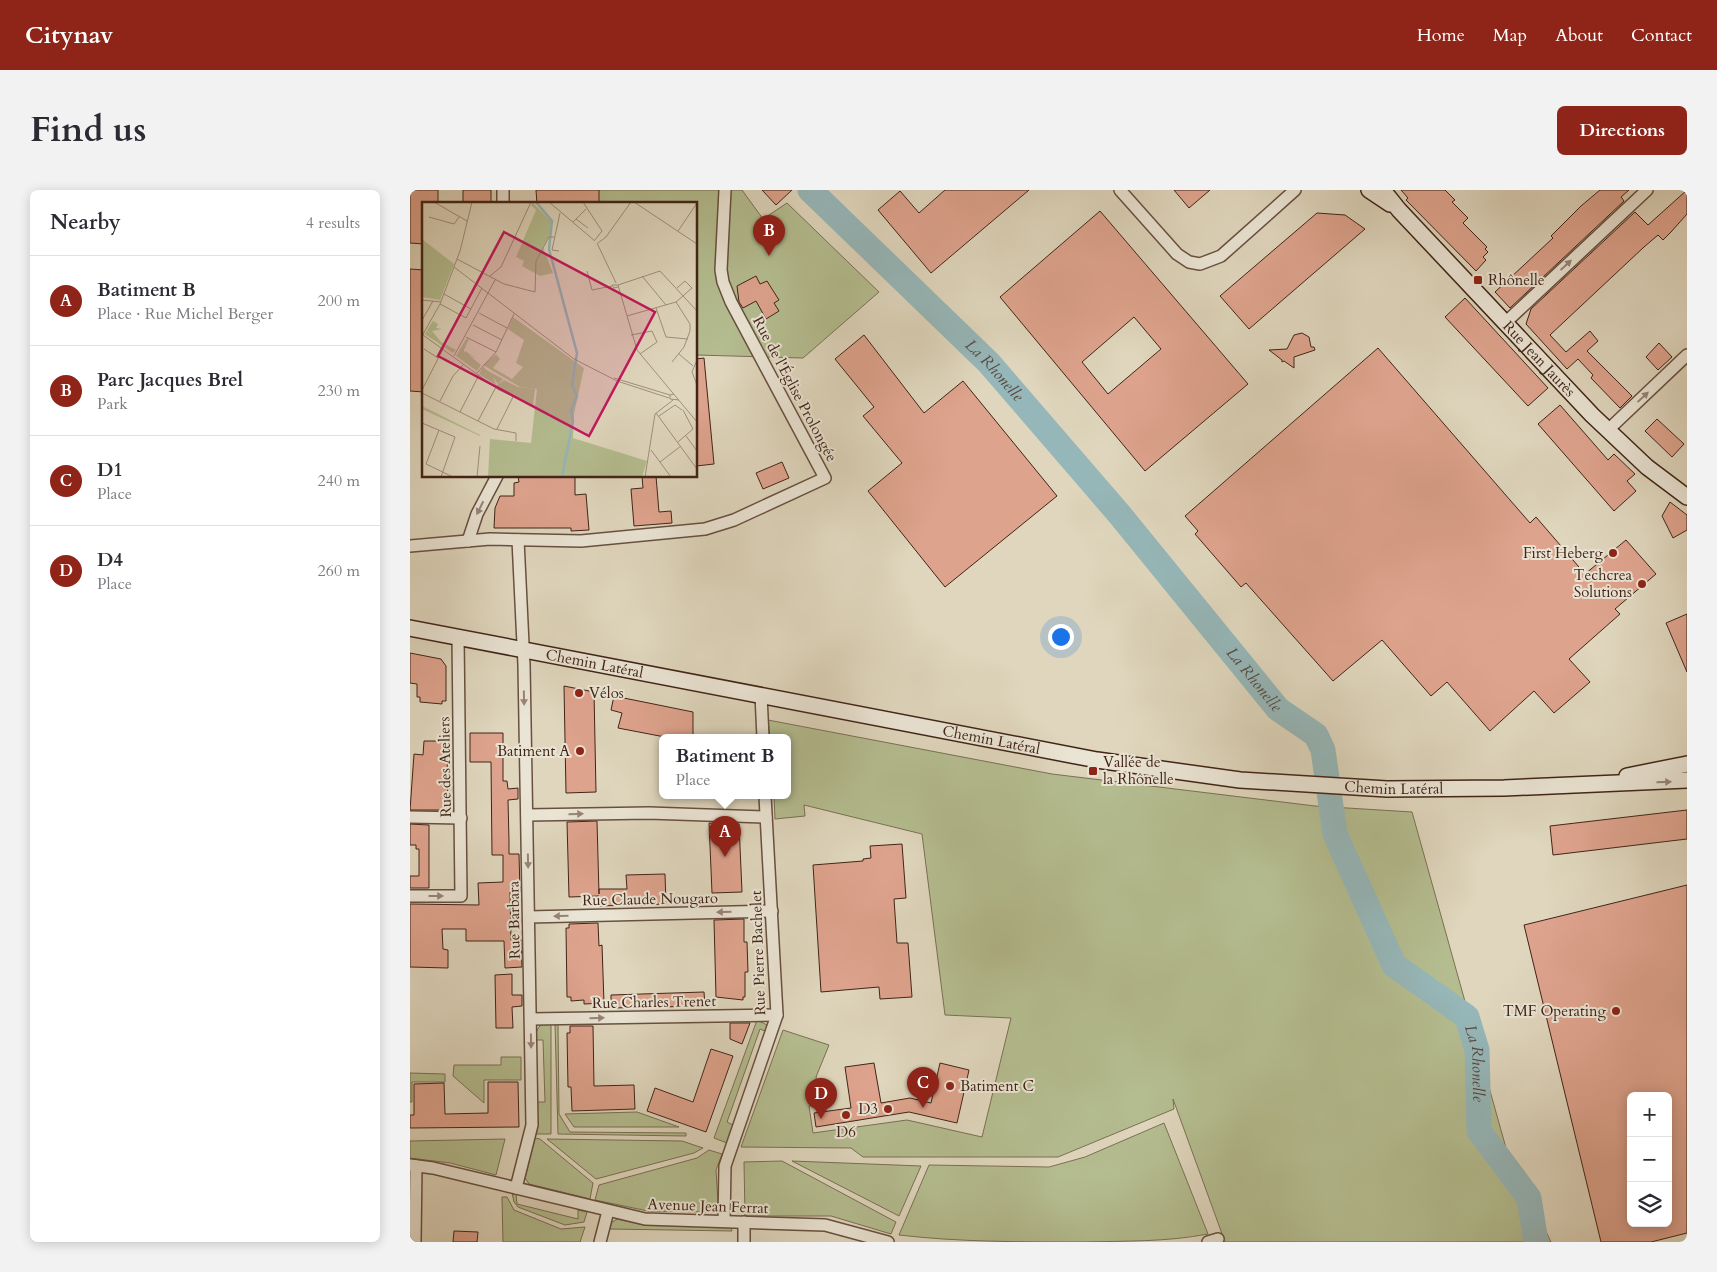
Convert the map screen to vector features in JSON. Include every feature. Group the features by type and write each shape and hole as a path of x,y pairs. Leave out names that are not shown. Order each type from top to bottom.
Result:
{"street":[{"name":"Rue de l'Église Prolongée","path":"410,546 468,541 592,540 705,529 734,520 825,478 731,302 723,282 721,270 725,190"},
{"path":"1120,190 1177,254 1189,262 1200,264 1221,256 1295,190"},
{"name":"Rue Jean Jaurès","path":"1369,190 1399,210"},
{"name":"Rue Jean Jaurès","path":"1383,190 1399,210 1608,430 1657,476 1687,497"},
{"path":"1505,323 1647,190"},
{"path":"1608,430 1687,355"},
{"path":"468,541 477,514 496,478"},
{"name":"Rue Barbara","path":"516,1188 532,1124 527,815 518,540"},
{"name":"Chemin Latéral","path":"410,628 1097,760 1240,780 1359,788 1450,789 1687,780"},
{"name":"Rue des Ateliers","path":"410,896 462,896 458,637"},
{"path":"761,695 763,734"},
{"name":"Chemin Latéral","path":"1581,783 1687,764"},
{"name":"Rue Pierre Bachelet","path":"724,1221 725,1166 777,1015 766,799"},
{"path":"527,815 650,813 766,816"},
{"path":"410,817 461,818"},
{"name":"Rue Claude Nougaro","path":"529,917 772,911"},
{"name":"Rue Charles Trenet","path":"530,1019 777,1015"},
{"path":"413,1166 415,1242"},
{"name":"Avenue Jean Ferrat","path":"413,1166 434,1168 652,1220 831,1225 888,1242"},
{"path":"600,1242 608,1211"},
{"path":"744,1222 744,1242"}],"green space":[{"path":"563,190 742,190 763,219 787,203 879,292 803,358 698,355 698,202 565,202"},
{"path":"768,720 1052,774 1315,806 1412,812 1506,1148 1551,1242 1225,1242 1173,1099 1174,1109 1058,1157 863,1157 851,1148 741,1147 783,1030 829,1045 816,1077 821,1105 809,1106 813,1133 907,1120 982,1137 1011,1018 945,1015 922,834 804,805 805,816 775,819 774,799 791,799 791,734 770,734"},
{"path":"757,1020 767,1025 767,1032 760,1029 727,1122 733,1125 727,1143 714,1138"},
{"path":"542,1024 551,1024 551,1134 535,1134 537,1102 545,1102 543,1040 536,1040 537,1031"},
{"path":"555,1024 558,1024 559,1114 570,1132 686,1133 686,1136 558,1134"},
{"path":"501,1057 521,1057 521,1080 484,1080 484,1103 453,1076 454,1065 501,1065"},
{"path":"410,1073 445,1074 445,1082 412,1082 412,1102 410,1102"},
{"path":"637,1112 679,1127 574,1127 565,1114"},
{"path":"1164,1123 1208,1234 1161,1240 1082,1242 1013,1242 899,1235 929,1165 1049,1167 1085,1157"},
{"path":"535,1138 540,1139 593,1183 590,1199 529,1184 525,1178"},
{"path":"505,1139 496,1175 450,1163 410,1158 410,1141"},
{"path":"547,1139 682,1141 703,1148 694,1153 596,1179"},
{"path":"709,1150 722,1154 716,1170 718,1203 706,1212 648,1211 595,1200 599,1185 697,1158"},
{"path":"782,1161 896,1222 891,1234 831,1216 745,1216 744,1162"},
{"path":"792,1161 921,1166 899,1216"},
{"path":"512,1193 516,1194 517,1204 578,1219 578,1210 587,1212 584,1222 565,1225 518,1207 514,1202"},
{"path":"502,1197 507,1197 514,1210 561,1229 585,1227 580,1242 503,1242"},
{"path":"617,1219 644,1225 731,1227 732,1231 610,1229 611,1223"}],"building":[{"path":"410,190 438,190 438,202 422,202 422,244 410,243"},
{"path":"463,190 491,190 491,202 463,202"},
{"path":"536,190 599,190 599,202 537,202"},
{"path":"762,190 792,190 776,205"},
{"path":"945,190 1029,190 931,273 878,210 900,191 919,213"},
{"path":"1174,190 1210,190 1189,208"},
{"path":"1401,190 1445,190 1455,200 1452,202 1468,218 1463,223 1487,247 1485,249 1488,252 1483,257 1486,260 1476,271 1406,200 1408,198"},
{"path":"1600,190 1629,190 1621,197 1624,201 1510,308 1495,292 1553,238 1551,236 1581,206"},
{"path":"1687,190 1687,214 1671,232 1663,240 1658,235 1550,335 1566,352 1590,331 1598,341 1587,351 1632,396 1620,408 1591,378 1593,375 1578,359 1567,369 1526,324 1531,309 1635,212 1648,225"},
{"path":"1100,211 1248,384 1145,471 1000,297","holes":["1134,317 1161,349 1108,394 1082,362"]},
{"path":"1317,213 1345,215 1365,229 1249,329 1220,296"},
{"path":"410,269 422,270 422,392 410,391"},
{"path":"756,276 760,284 767,281 779,300 774,303 779,311 766,319 756,301 743,308 739,302 737,286"},
{"path":"1465,298 1548,388 1528,406 1445,317"},
{"path":"1302,333 1309,337 1311,347 1314,347 1315,350 1294,357 1294,368 1284,361 1282,362 1269,350 1287,349 1294,335"},
{"path":"864,335 924,413 963,381 1057,496 945,587 868,491 902,463 863,416 874,407 835,359"},
{"path":"1659,343 1672,357 1658,370 1646,357"},
{"path":"1378,348 1530,523 1536,517 1585,574 1626,540 1656,574 1615,609 1620,614 1569,659 1590,682 1554,713 1534,691 1490,731 1447,682 1431,696 1382,640 1333,681 1246,583 1241,587 1195,534 1198,531 1185,516"},
{"path":"704,358 714,464 698,466 698,359"},
{"path":"1560,405 1608,460 1614,454 1635,474 1627,481 1636,491 1614,511 1538,424"},
{"path":"1657,419 1684,444 1672,457 1645,431"},
{"path":"782,462 789,478 763,489 756,473"},
{"path":"518,478 575,478 575,495 586,494 589,530 571,531 571,528 494,528 495,508 500,496 514,496 514,483 519,482"},
{"path":"642,478 656,478 659,512 671,511 672,523 634,526 631,489 643,488"},
{"path":"1670,502 1687,515 1687,530 1673,538 1662,516"},
{"path":"1687,614 1687,672 1666,623"},
{"path":"410,653 441,659 446,666 446,701 442,701 442,704 420,702 420,697 417,697 417,684 410,683"},
{"name":"Batiment A","path":"564,686 594,692 596,792 566,793"},
{"path":"614,696 693,712 693,734 659,734 659,736 618,728 622,713 611,710"},
{"path":"470,733 503,733 503,781 507,781 508,789 518,788 518,799 508,800 509,854 519,854 520,892 510,892 511,940 521,940 522,967 505,968 504,941 466,941 466,929 442,929 443,949 448,950 448,968 410,967 410,904 479,905 478,883 503,882 503,855 492,855 491,762 470,762"},
{"path":"424,741 447,741 448,810 410,810 414,754 423,755"},
{"path":"1687,810 1687,839 1553,855 1550,826"},
{"path":"597,821 599,894 599,889 627,889 626,875 665,874 666,904 599,906 599,896 569,897 567,822"},
{"path":"709,823 739,824 742,892 712,893"},
{"path":"410,824 429,825 429,888 410,888 410,876 419,876 419,849 416,849 416,845 410,845"},
{"path":"902,844 906,898 894,899 897,943 908,943 912,997 880,999 879,987 821,992 813,865 863,861 863,859 871,858 870,846"},
{"name":"TMF Operating","path":"1687,885 1687,1233 1651,1242 1601,1242 1524,925"},
{"path":"744,919 744,942 747,942 748,972 745,972 745,997 743,997 743,1000 716,997 714,920"},
{"path":"598,923 599,946 602,945 604,1003 584,1004 584,1000 571,1001 571,997 567,997 566,928 569,928 569,924"},
{"path":"512,974 512,995 522,995 522,1006 512,1007 513,1028 496,1028 495,975"},
{"path":"704,992 705,1006 611,1008 611,995"},
{"path":"730,1023 750,1023 742,1044 730,1039"},
{"path":"570,1026 593,1026 594,1086 634,1085 635,1109 572,1111 571,1087 568,1087 567,1033 570,1033"},
{"path":"711,1049 733,1056 706,1132 647,1111 655,1088 693,1102"},
{"path":"874,1063 881,1103 910,1098 931,1103 940,1063 969,1070 957,1123 909,1112 816,1127 814,1113 851,1108 845,1067"},
{"path":"488,1082 518,1082 519,1127 410,1128 410,1115 414,1115 414,1084 444,1083 445,1114 488,1113"},
{"path":"454,1231 478,1232 477,1242 453,1242"}],"waterway":[{"name":"La Rhonelle","path":"810,190 989,363 1120,515 1278,709 1316,735 1323,750 1335,834 1394,965 1467,1017 1477,1050 1479,1131 1529,1198 1536,1242"}],"place":[{"name":"Parc Jacques Brel","path":"769,256"},
{"name":"Rhônelle","path":"1478,280"},
{"name":"First Heberg","path":"1613,553"},
{"name":"Techcrea Solutions","path":"1642,584"},
{"name":"Vélos","path":"579,693"},
{"name":"Batiment A","path":"580,751"},
{"name":"Vallée de la Rhônelle","path":"1093,771"},
{"name":"Batiment B","path":"725,857"},
{"name":"TMF Operating","path":"1616,1011"},
{"name":"Batiment C","path":"950,1086"},
{"name":"D1","path":"923,1108"},
{"name":"D3","path":"888,1109"},
{"name":"D6","path":"846,1115"},
{"name":"D4","path":"821,1119"}]}
